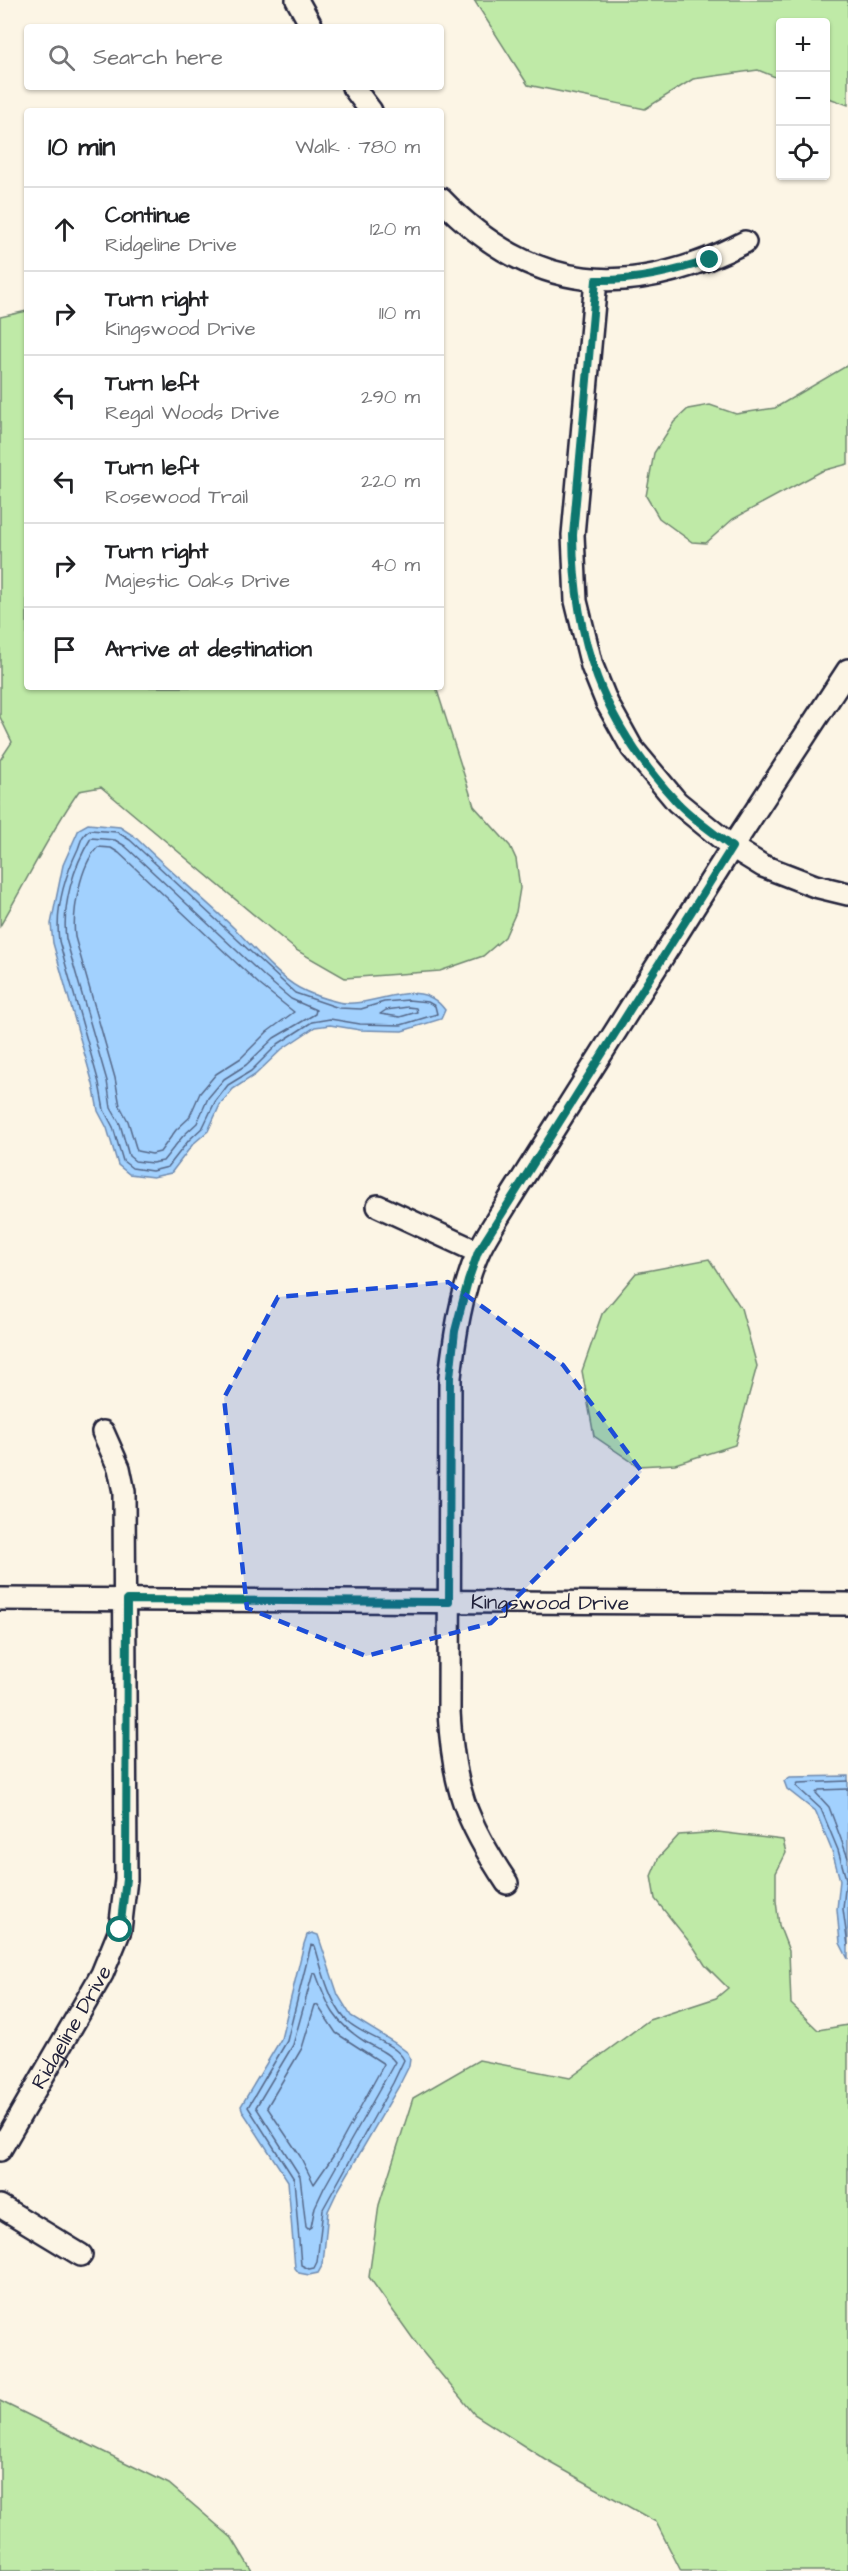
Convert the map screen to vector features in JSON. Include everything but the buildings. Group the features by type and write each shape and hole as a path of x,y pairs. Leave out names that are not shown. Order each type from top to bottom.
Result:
{"street":[{"path":"297,0 310,24"},
{"path":"355,90 369,108"},
{"path":"444,202 462,221 493,244 537,266 566,275 596,280 615,281 662,275 710,260 746,242"},
{"path":"596,280 573,535 573,573 583,636 607,703 632,748 677,802 732,847 763,866 815,886 848,894"},
{"path":"507,1883 481,1844 468,1818 458,1788 451,1755 450,1377 455,1331 468,1281 478,1252 732,847 848,670"},
{"path":"378,1206 478,1252"},
{"name":"Ridgeline Drive","path":"0,2150 102,1974 120,1930 126,1879 127,1600 124,1492 119,1468 104,1432"},
{"name":"Kingswood Drive","path":"0,1599 848,1604"},
{"path":"0,2206 81,2255"}],"highlighted area":[{"path":"448,1282 563,1365 642,1472 491,1623 366,1656 247,1608 224,1398 278,1297"}],"green space":[{"path":"474,0 848,0 848,105 830,98 830,18 776,18 776,77 758,70 693,79 645,109 528,85"},
{"path":"24,312 24,690 437,690 474,806 510,846 516,859 520,888 516,912 505,937 483,956 440,971 345,978 296,950 101,787 79,791 48,840 0,926 0,760 12,742 0,717 0,317"},
{"path":"848,365 848,464 822,471 733,519 706,543 692,542 659,518 646,496 654,453 674,422 688,409 710,405 736,414 775,408"},
{"path":"709,1259 741,1308 757,1366 735,1445 675,1464 638,1466 594,1436 582,1371 602,1314 636,1273"},
{"path":"718,1832 783,1840 786,1853 776,1873 776,1901 779,1925 789,1951 791,2004 818,2030 848,2025 848,2571 681,2571 656,2522 546,2460 474,2414 421,2350 369,2277 379,2205 413,2098 479,2060 570,2078 649,2020 716,1998 728,1988 705,1965 655,1899 651,1876 659,1857 679,1835"},
{"path":"0,2401 169,2484 232,2538 252,2571 0,2571"}],"water":[{"path":"88,824 120,827 134,836 235,929 274,969 299,988 338,1002 352,1003 409,993 422,994 434,999 445,1010 441,1019 402,1031 360,1030 330,1025 315,1027 282,1049 255,1075 233,1089 220,1105 208,1131 193,1144 171,1173 153,1177 129,1174 118,1165 107,1128 98,1111 93,1084 53,943 51,924 63,865 79,829"},
{"path":"848,1776 848,1959 840,1943 837,1909 840,1880 832,1851 816,1812 787,1789 784,1781 790,1777"},
{"path":"312,1933 318,1935 338,1995 351,2016 395,2043 408,2053 410,2059 399,2086 328,2211 323,2264 318,2273 309,2275 299,2273 295,2268 288,2181 241,2106 281,2039 304,1944 307,1935"}],"route":[{"path":"120,1930 126,1879 127,1600 449,1602 450,1377 455,1331 478,1252 732,847 677,802 632,748 607,703 592,666 583,636 573,573 573,535 596,280 615,281 662,275 710,260"}]}
